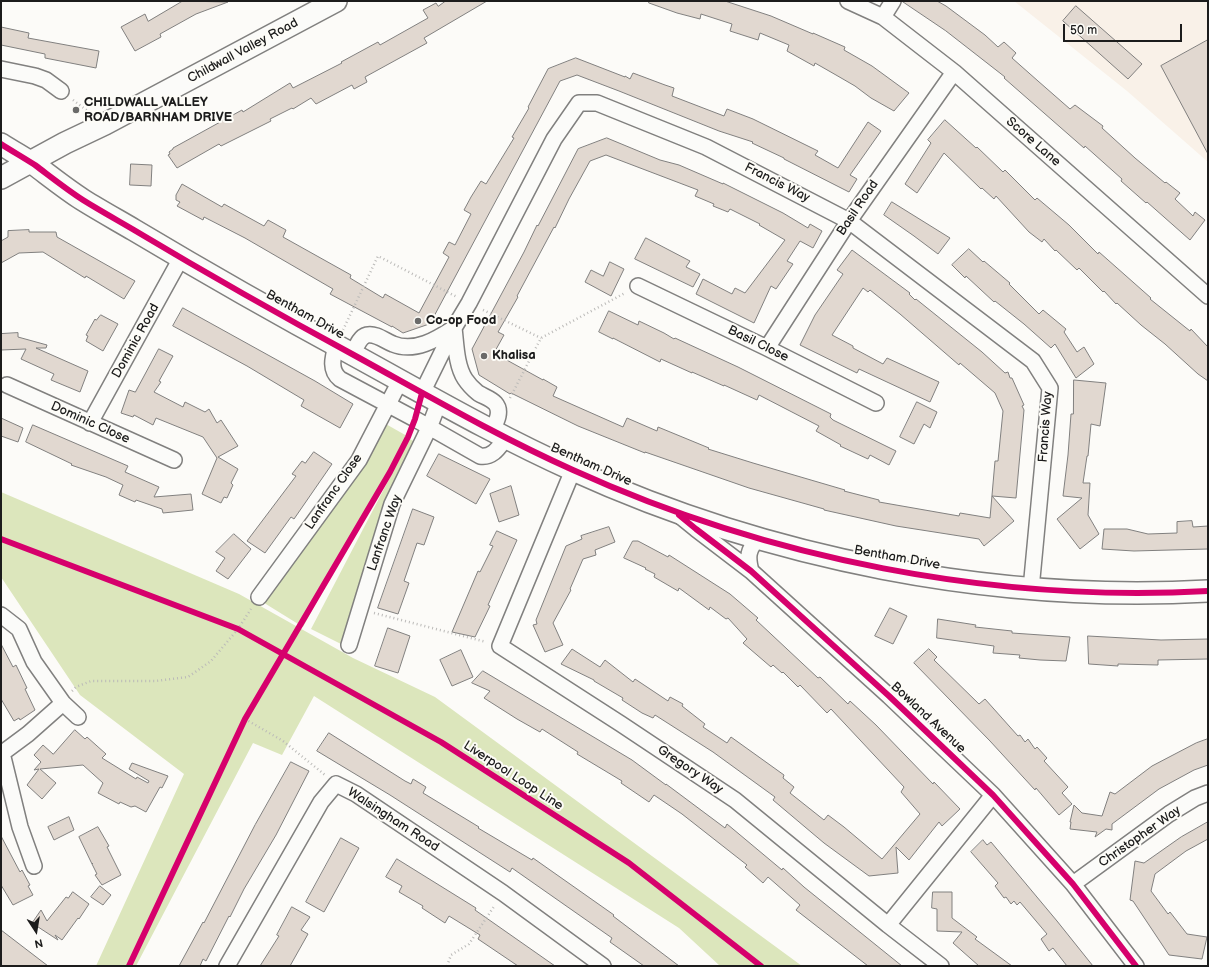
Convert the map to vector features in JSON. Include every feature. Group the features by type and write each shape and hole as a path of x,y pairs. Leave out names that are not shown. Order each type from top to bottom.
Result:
{"street":[{"name":"Childwall Valley Road","path":"1,178 336,1"},
{"name":"Score Lane","path":"848,1 883,17 954,72 1208,296"},
{"path":"883,17 893,1"},
{"path":"1,69 35,76 46,80 61,91"},
{"name":"Basil Road","path":"767,348 849,221 954,72"},
{"name":"Francis Way","path":"431,398 454,328 469,303 554,139 578,103 598,103 706,147 849,221 1033,361 1050,388 1031,588"},
{"name":"Bentham Drive","path":"1,144 31,162 83,200 181,258 431,398 499,434 573,470 676,512 758,538 865,564 929,576 987,584 1102,592 1157,593 1208,591"},
{"name":"Dominic Road","path":"90,423 181,258"},
{"name":"Basil Close","path":"638,286 767,348 876,403"},
{"path":"454,328 460,368 465,378 471,387 494,401 497,405 499,434 491,455 485,457 480,456 337,376 332,367 345,350 368,334 376,335 400,346 415,346 429,342 454,328"},
{"name":"Lanfranc Close","path":"259,597 359,460 400,381"},
{"name":"Dominic Close","path":"7,385 174,460"},
{"name":"Lanfranc Way","path":"348,645 392,504 429,428 431,398"},
{"path":"500,646 573,470"},
{"name":"Bowland Avenue","path":"676,512 751,571 889,696 993,795 1073,884 1136,966"},
{"path":"751,571 750,550 758,538"},
{"path":"1,615 19,629 34,662 63,703 78,717"},
{"name":"Gregory Way","path":"500,646 735,800 888,925 941,966"},
{"path":"34,866 20,827 2,753 28,734 63,703"},
{"name":"Walsingham Road","path":"227,966 321,802 336,784 356,794 503,893 603,966"},
{"name":"Christopher Way","path":"1073,884 1169,814 1208,792"},
{"path":"888,925 993,795"}],"path":[{"path":"61,91 105,124"},
{"path":"345,350 378,256 541,338"},
{"path":"506,404 541,338 638,286"},
{"path":"63,703 76,686 90,681 155,681 188,676 211,661 238,629 259,597"},
{"path":"360,609 500,646"},
{"path":"230,626 245,633"},
{"path":"242,726 249,713"},
{"path":"245,720 283,741 336,784"},
{"path":"447,966 451,955 469,944 503,893"}],"shaded area":[{"path":"1014,1 1208,1 1208,162 1127,91"}],"green space":[{"path":"384,423 407,436 303,627 261,601"},
{"path":"410,439 415,442 370,556 341,644 311,629"},
{"path":"1,492 239,594 353,658 435,697 802,966 720,966 679,928 314,696 282,755 253,743 136,966 96,966 184,774 80,695 1,577"}],"building":[{"path":"183,1 228,2 196,14 160,34 161,37 135,51 121,27 145,14 148,21"},
{"path":"446,1 487,1 424,38 427,43 365,77 367,82 354,89 352,85 316,104 311,98 293,109 292,108 270,119 271,121 221,146 219,144 177,168 168,155 173,148 242,110 243,112 290,83 293,88 342,63 341,62 378,42 380,45 428,18 423,10 436,3 438,6"},
{"path":"649,1 725,1 771,16 845,47 844,50 872,66 909,93 894,111 815,63 814,66 787,51 789,45 760,33 758,40 730,31 732,24 701,14 700,19 677,13 649,3"},
{"path":"902,1 937,1 985,35 998,47 1004,42 1016,53 1012,58 1070,109 1075,105 1103,126 1102,128 1135,158 1165,183 1166,182 1180,193 1175,199 1193,216 1195,212 1205,220 1190,240 1121,181 1122,179 1085,146 1084,148 1004,78 1005,77 946,31"},
{"path":"1076,6 1142,64 1128,79 1063,21"},
{"path":"1,27 29,33 28,38 99,51 96,68 45,58 45,54 1,45"},
{"path":"1208,40 1208,154 1161,66"},
{"path":"576,58 630,79 633,73 674,88 672,96 724,116 727,109 753,119 818,151 815,155 838,168 868,122 881,131 850,175 857,179 849,192 752,143 753,142 719,131 577,75 560,81 432,320 435,322 403,333 330,294 333,289 245,238 204,217 203,220 177,206 180,202 176,200 176,195 182,184 222,207 224,204 264,226 268,220 286,230 283,237 351,275 350,278 383,298 385,294 419,313 449,257 443,253 449,242 455,245 471,214 464,210 481,181 486,184 514,138 512,137 529,108 528,107 548,69"},
{"path":"945,120 976,148 977,147 1003,172 1005,170 1035,200 1037,198 1069,225 1098,254 1099,252 1151,298 1150,299 1190,331 1191,329 1208,347 1208,381 1117,303 1116,304 1079,268 1077,270 1056,250 1055,251 1044,239 1042,242 1029,232 996,196 994,199 982,188 981,189 944,153 917,193 905,184 931,143 928,140"},
{"path":"607,138 660,160 679,165 723,183 783,213 808,228 810,224 822,231 813,248 800,241 787,261 793,264 776,289 771,286 754,323 696,294 703,279 732,294 735,288 745,293 785,240 759,225 760,224 730,209 728,212 695,196 698,190 606,155 590,161 498,332 504,335 494,353 557,387 553,396 623,427 627,418 657,431 658,427 709,448 708,449 845,490 844,491 879,500 879,502 959,516 960,513 990,518 995,461 998,461 1003,411 995,393 960,363 959,365 870,290 868,292 863,288 832,335 883,364 887,358 939,382 930,402 859,369 857,373 800,345 815,315 843,274 837,270 852,250 910,293 909,294 915,300 916,299 982,352 1005,373 1008,372 1010,378 1012,378 1024,405 1022,406 1024,410 1016,498 992,496 1014,521 984,546 979,539 896,526 824,510 749,488 645,453 578,426 511,393 510,394 479,375 472,349 578,149"},
{"path":"131,164 152,165 151,186 130,185"},
{"path":"892,202 950,238 938,254 884,215"},
{"path":"29,230 29,232 56,232 57,237 135,281 124,299 86,276 85,278 43,252 19,253 1,263 1,241 8,237 8,231"},
{"path":"646,238 690,261 686,267 700,274 693,287 635,259"},
{"path":"969,249 1010,283 1009,284 1039,314 1043,310 1066,329 1064,332 1077,352 1084,347 1094,364 1076,378 1055,344 1051,348 1024,324 995,301 994,302 966,276 965,278 952,265"},
{"path":"610,262 624,269 611,296 585,282 591,270 603,276"},
{"path":"183,308 315,381 353,404 340,428 301,406 304,400 247,366 173,326"},
{"path":"609,311 638,325 639,321 674,339 675,338 738,367 831,414 830,417 833,420 896,451 889,465 870,455 868,459 840,446 841,445 816,431 819,426 759,395 757,400 661,359 660,362 599,332"},
{"path":"101,315 118,324 103,351 86,341 88,336 86,335 95,319 96,320"},
{"path":"18,333 18,337 47,345 46,348 36,348 88,371 80,392 51,380 54,374 21,359 26,349 1,350 1,334"},
{"path":"159,349 173,356 159,381 161,382 154,392 183,407 185,402 205,412 209,409 217,423 221,420 238,446 218,457 238,469 231,483 233,485 227,498 224,497 221,503 202,494 217,458 203,437 156,418 153,425 134,415 133,417 121,413 129,390 135,392"},
{"path":"1074,380 1106,383 1100,426 1091,424 1088,456 1083,483 1090,483 1088,515 1099,534 1080,549 1057,519 1082,498 1063,496 1071,414 1073,414"},
{"path":"917,402 937,412 930,428 924,424 914,444 900,437"},
{"path":"1,418 23,428 18,442 1,436"},
{"path":"33,425 128,466 125,472 159,487 154,497 191,494 193,510 163,513 162,509 136,500 135,502 119,495 123,485 106,477 71,465 72,464 26,442"},
{"path":"314,452 332,464 294,519 291,517 265,553 247,541 296,476 292,474 302,461 305,463"},
{"path":"439,454 490,479 476,504 427,476"},
{"path":"511,486 519,515 499,522 490,494"},
{"path":"413,509 434,517 424,545 417,543 404,581 409,583 398,614 378,608"},
{"path":"1192,521 1193,527 1208,526 1208,549 1134,551 1102,549 1104,529 1127,529 1148,534 1177,533 1177,522"},
{"path":"609,527 615,542 595,550 596,555 583,559 570,589 571,590 553,623 563,645 545,652 533,625 537,624 536,620 566,546 582,539 581,536"},
{"path":"497,531 517,540 488,605 490,606 475,637 452,632 478,571 480,572 493,546 490,545"},
{"path":"234,534 251,549 228,579 216,571 225,558 216,552"},
{"path":"633,541 638,541 668,557 669,555 730,594 758,618 756,620 818,678 820,677 848,704 850,701 876,725 933,784 934,782 960,809 942,826 939,822 909,860 896,847 898,873 869,876 824,843 773,800 775,797 713,752 655,715 653,718 642,713 622,700 623,698 594,680 561,664 572,649 600,667 605,660 633,682 635,679 668,701 670,697 683,704 682,706 705,724 703,727 727,743 731,737 784,775 783,778 794,787 790,793 824,820 828,815 882,859 920,814 901,792 904,787 831,709 827,713 800,685 798,687 783,672 782,673 773,665 771,667 743,643 747,639 728,618 726,619 710,607 709,610 679,588 678,591 654,577 655,574 645,569 646,568 624,558"},
{"path":"890,608 907,616 893,644 875,636"},
{"path":"938,619 976,625 975,627 1012,631 1012,633 1070,637 1066,661 1019,658 1020,655 993,653 994,646 937,638"},
{"path":"388,628 410,636 398,673 375,666"},
{"path":"1088,636 1161,640 1208,639 1208,659 1158,660 1158,665 1118,664 1118,666 1089,664"},
{"path":"1,644 13,667 16,665 35,710 20,720 19,718 14,721 1,699"},
{"path":"929,649 937,657 934,660 979,704 985,699 1018,736 1020,735 1025,742 1028,739 1035,749 1037,747 1047,758 1044,761 1068,787 1062,793 1072,804 1059,815 1036,788 1035,790 990,741 914,663"},
{"path":"461,650 473,677 452,686 440,660"},
{"path":"483,671 632,760 725,828 727,824 902,966 868,966 796,910 800,905 768,877 763,883 745,867 747,865 682,814 654,795 649,802 621,783 622,781 577,754 578,752 542,729 540,732 484,698 490,691 472,683"},
{"path":"75,730 85,739 87,737 106,754 102,758 136,779 137,777 148,783 149,781 129,769 132,763 168,776 146,812 135,806 131,807 120,802 119,804 98,793 103,783 83,765 40,769 56,783 42,799 27,785 39,769 34,770 41,762 34,755 43,745 53,754"},
{"path":"329,733 405,781 411,784 413,779 426,787 423,793 532,860 533,858 614,915 613,916 679,966 644,966 610,942 612,938 512,868 510,872 390,795 317,751"},
{"path":"1208,739 1208,765 1194,770 1159,789 1112,824 1112,830 1106,829 1095,837 1097,832 1070,829 1074,805 1082,813 1102,816 1110,792 1115,794 1152,766 1196,743"},
{"path":"291,762 309,771 276,835 244,889 230,917 229,916 206,961 203,959 200,966 179,966 203,922 204,923 255,825"},
{"path":"69,817 74,830 54,840 48,827"},
{"path":"1208,822 1208,839 1186,851 1155,874 1151,891 1168,914 1170,912 1187,934 1207,937 1202,959 1169,955 1133,901 1130,900 1135,861 1144,863 1181,837"},
{"path":"98,827 109,846 107,847 121,875 102,885 95,875 97,874 79,837"},
{"path":"1,836 20,872 22,870 30,885 28,886 33,895 13,905 1,885"},
{"path":"341,838 359,848 324,912 306,902"},
{"path":"983,840 987,845 991,842 1093,966 1067,966 1053,948 1049,951 1041,939 1047,934 1020,902 1017,905 1014,901 1011,904 1006,897 1004,898 995,886 998,883 971,852"},
{"path":"397,859 476,908 475,910 555,966 518,966 478,939 480,935 449,916 445,923 422,908 423,906 399,892 402,886 386,877"},
{"path":"100,886 111,895 103,905 91,897"},
{"path":"73,892 89,904 62,940 55,935 58,940 32,923 41,910 47,921 66,897 68,898"},
{"path":"933,892 952,892 952,918 977,937 975,939 1012,966 979,966 953,943 962,932 937,931 937,909 932,908"},
{"path":"292,907 310,917 301,930 308,934 290,966 260,966 279,936 277,935"},
{"path":"1,930 48,966 1,966"}],"cycle path":[{"path":"1,144 35,165 89,204 297,324 517,443 573,470 648,501 725,528 803,551 883,568 964,581 1046,590 1127,593 1208,591"},
{"path":"129,966 245,719 390,472 408,437 415,419 422,393"},
{"path":"679,515 751,571 889,696 993,795 1073,884 1136,966"},
{"name":"Liverpool Loop Line","path":"1,539 238,629 441,742 629,863 761,966"}],"place":[{"name":"CHILDWALL VALLEY ROAD/BARNHAM DRIVE","path":"76,110"},
{"name":"Co-op Food","path":"418,321"},
{"name":"Khalisa","path":"484,356"}]}
